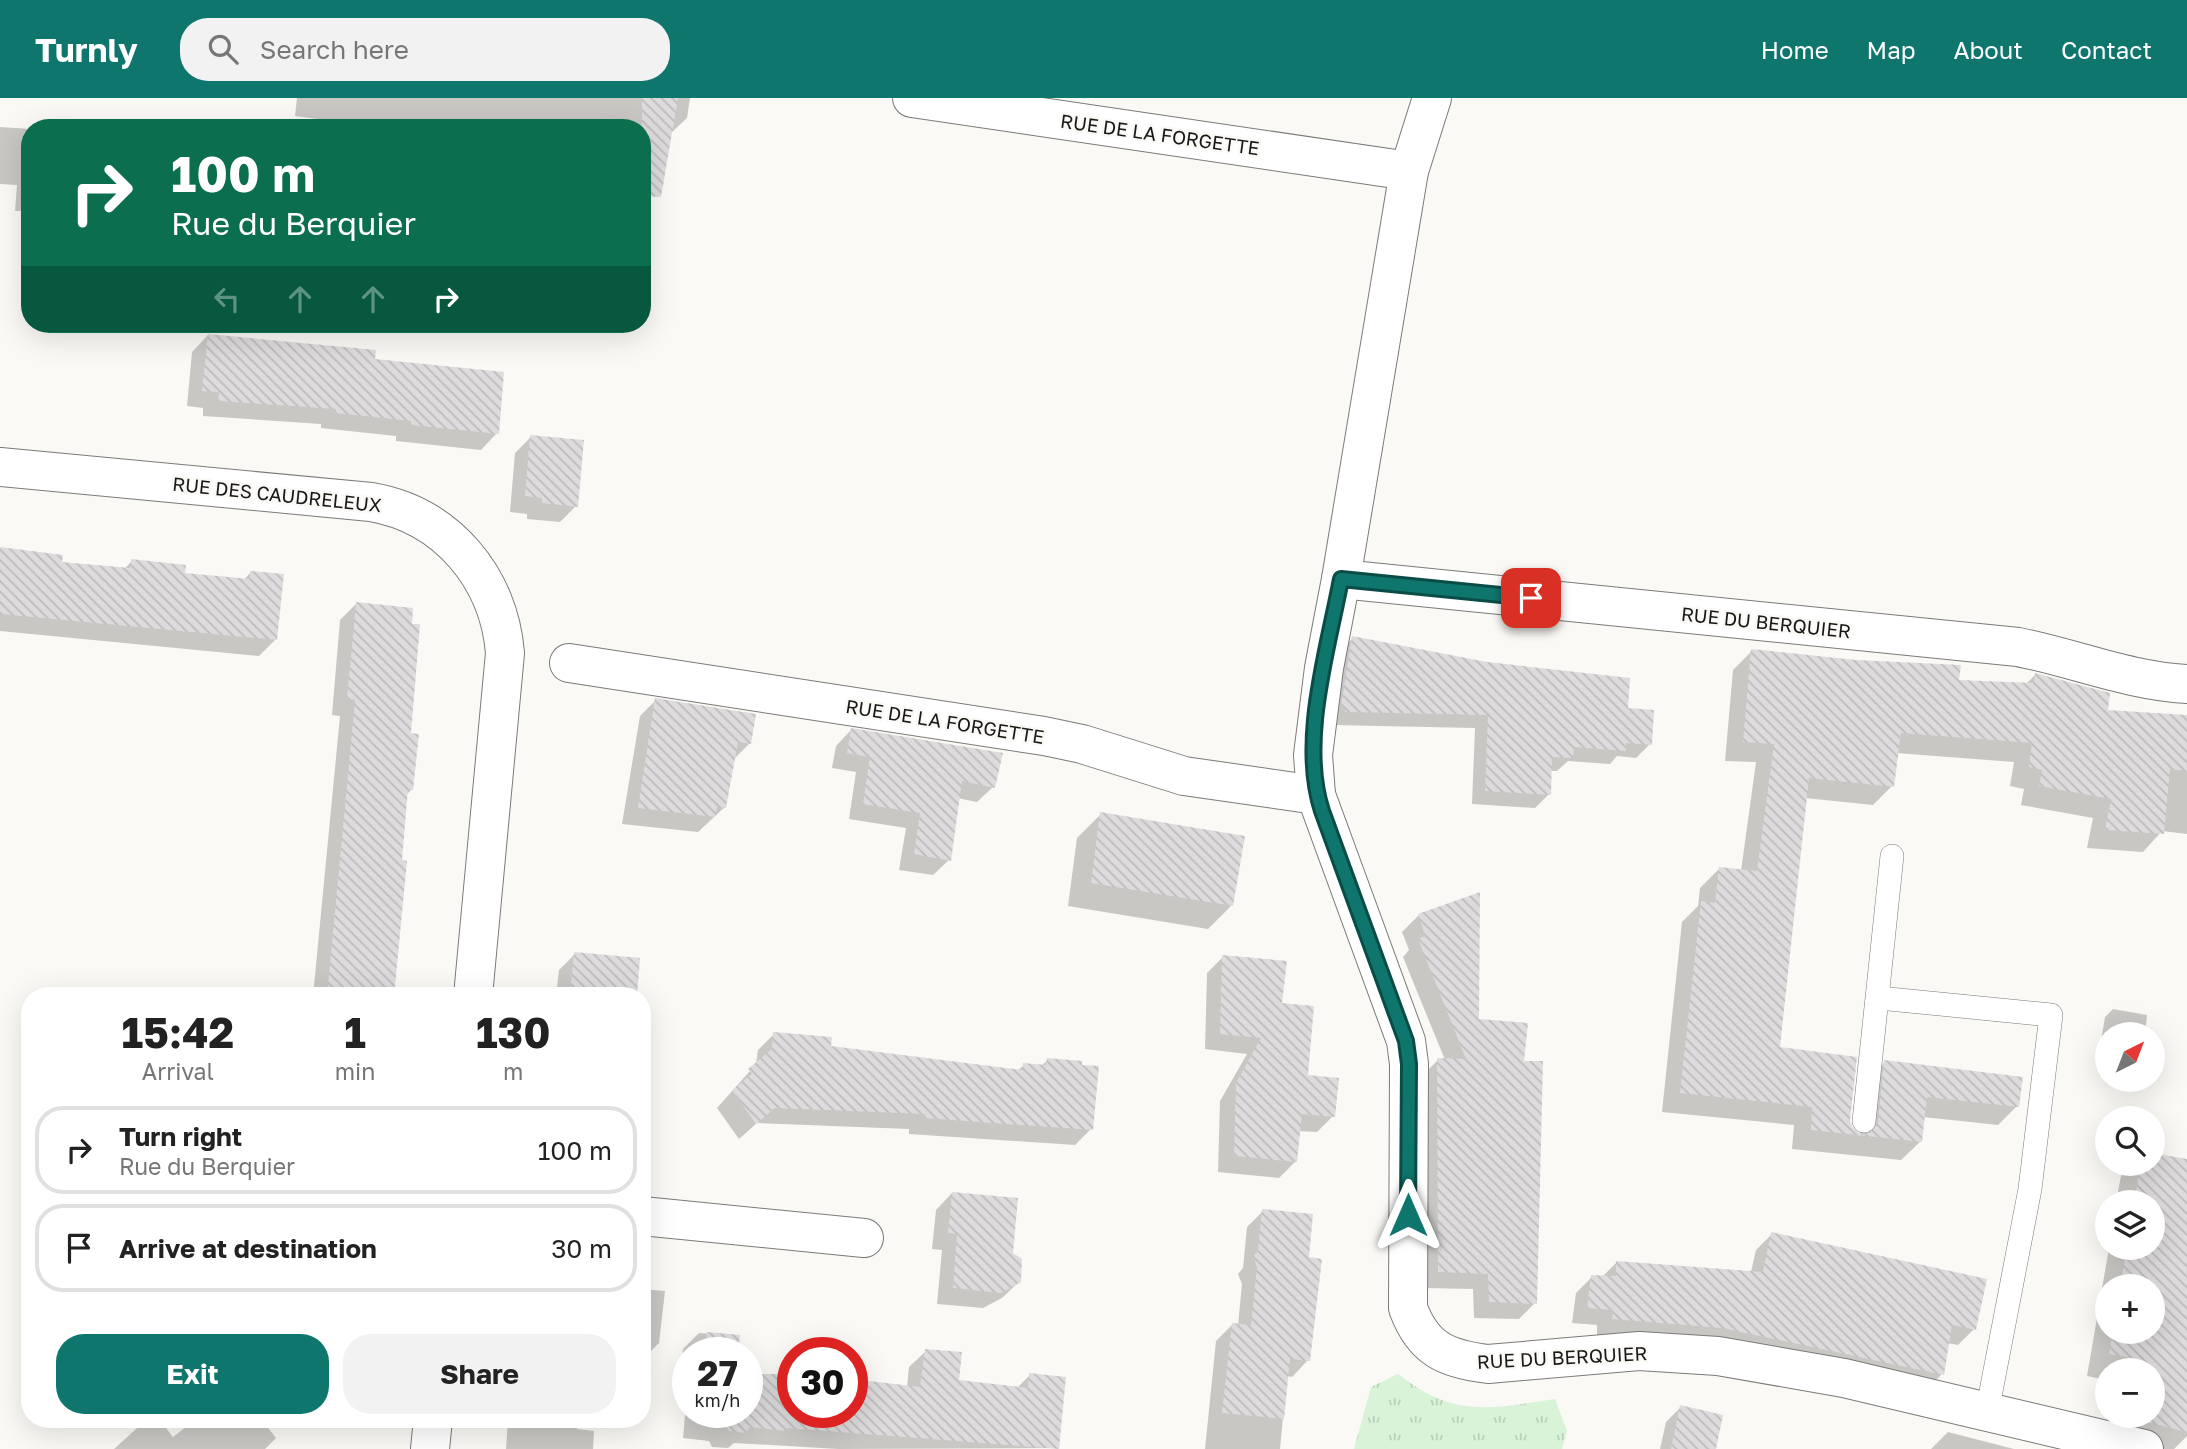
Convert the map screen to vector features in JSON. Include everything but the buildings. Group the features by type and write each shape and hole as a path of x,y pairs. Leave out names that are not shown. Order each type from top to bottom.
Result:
{"street":[{"name":"RUE DE LA FORGETTE","path":"912,98 1409,171"},
{"name":"RUE DU BERQUIER","path":"1432,98 1409,171 1315,725 1313,755 1316,795 1406,1041 1409,1064 1408,1308 1415,1327 1430,1346 1464,1361 1488,1364 1639,1351 1718,1356 1802,1369 2144,1449"},
{"name":"RUE DES CAUDRELEUX","path":"0,467 395,506 414,515 456,544 488,589 498,613 505,653 474,987"},
{"name":"RUE DU BERQUIER","path":"1341,579 2018,647 2059,655 2128,675 2187,684"},
{"name":"RUE DE LA FORGETTE","path":"569,663 1044,736 1082,744 1184,776 1316,795"},
{"path":"651,1217 864,1238"},
{"path":"429,1449 432,1428"}],"lane":[{"path":"1864,1121 1892,856"},
{"path":"1879,999 2050,1015 2030,1189 1987,1412"}],"green space":[{"path":"1398,1374 1437,1398 1472,1407 1510,1406 1555,1399 1567,1431 1562,1449 1354,1449 1371,1387"}],"route":[{"path":"1408,1215 1409,1064 1406,1041 1316,795 1313,755 1315,725 1329,638 1341,579 1531,598"}]}
